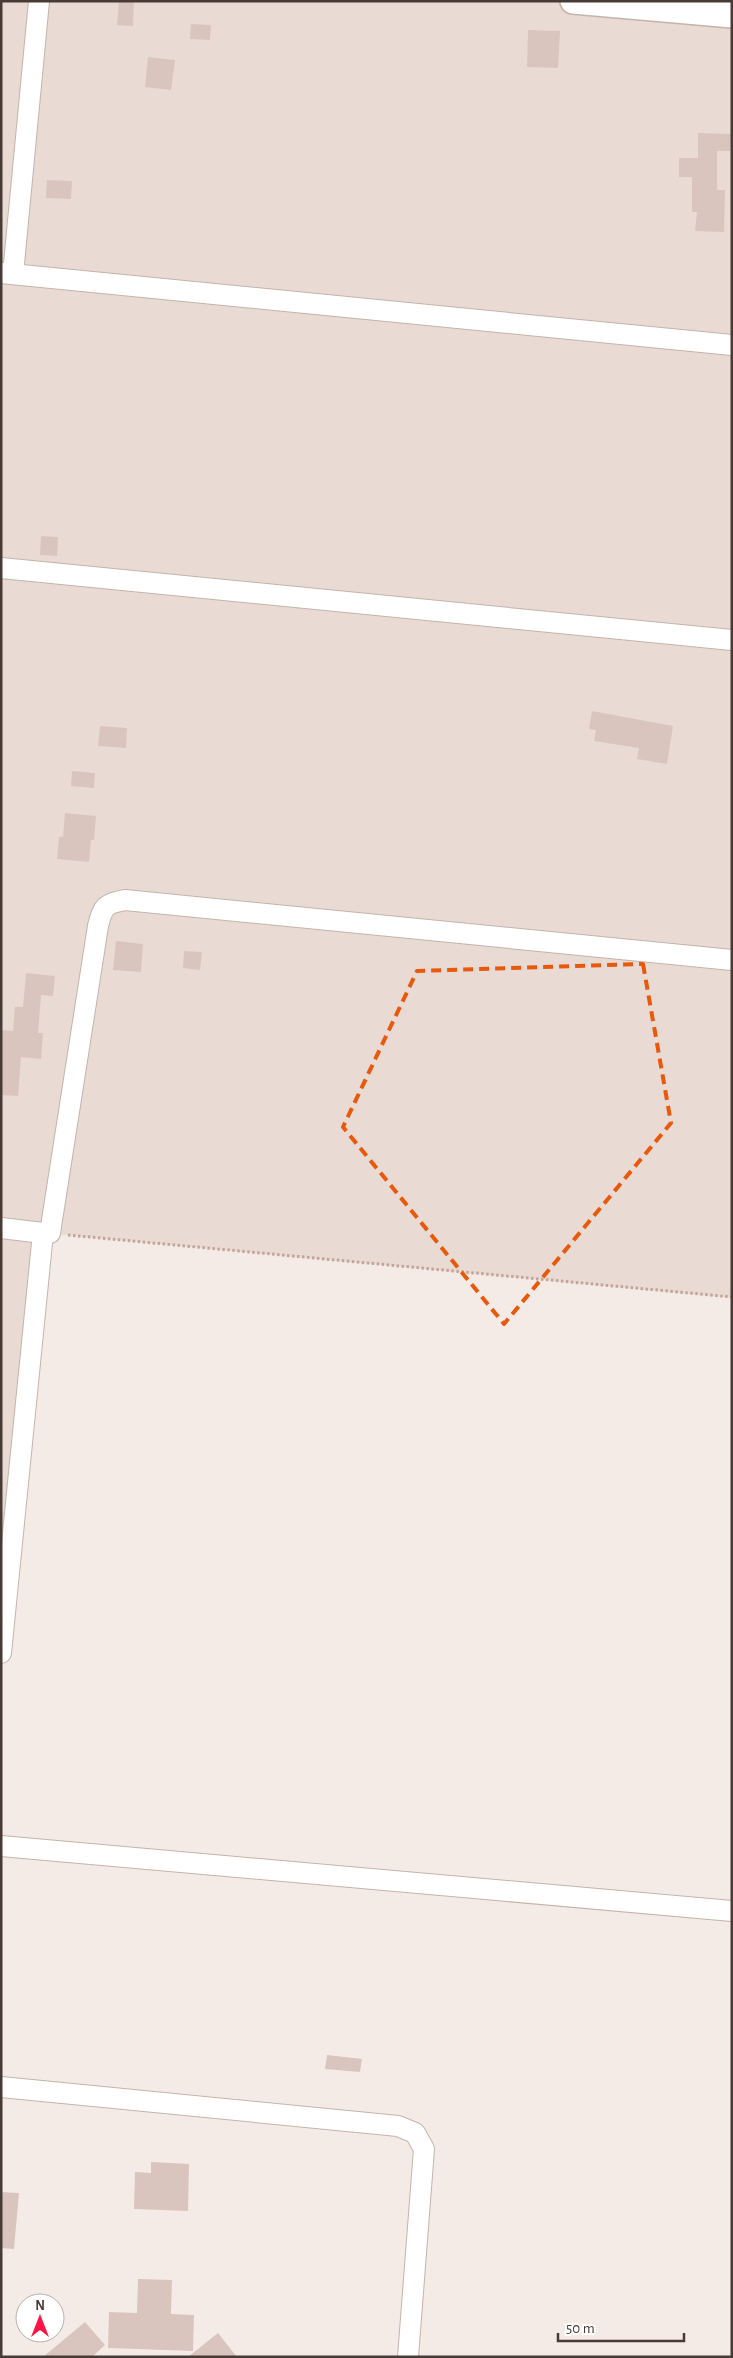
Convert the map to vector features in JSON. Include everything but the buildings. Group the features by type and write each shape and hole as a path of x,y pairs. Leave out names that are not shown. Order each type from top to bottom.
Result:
{"street":[{"path":"39,1 7,273 732,345"},
{"path":"573,1 732,15"},
{"path":"1,568 732,640"},
{"path":"50,1233 98,926 101,911 113,902 126,900 732,960"},
{"path":"1,1228 42,1233 8,1533 1,1654"},
{"path":"1,1846 732,1911"},
{"path":"1,2087 398,2126 415,2133 424,2149 408,2357"}],"path":[{"path":"50,1233 732,1297"}],"highlighted area":[{"path":"643,964 671,1123 504,1324 343,1127 417,971"}],"shaded area":[{"path":"1,1 581,1 732,15 732,1298 43,1233 1,1653"}]}
